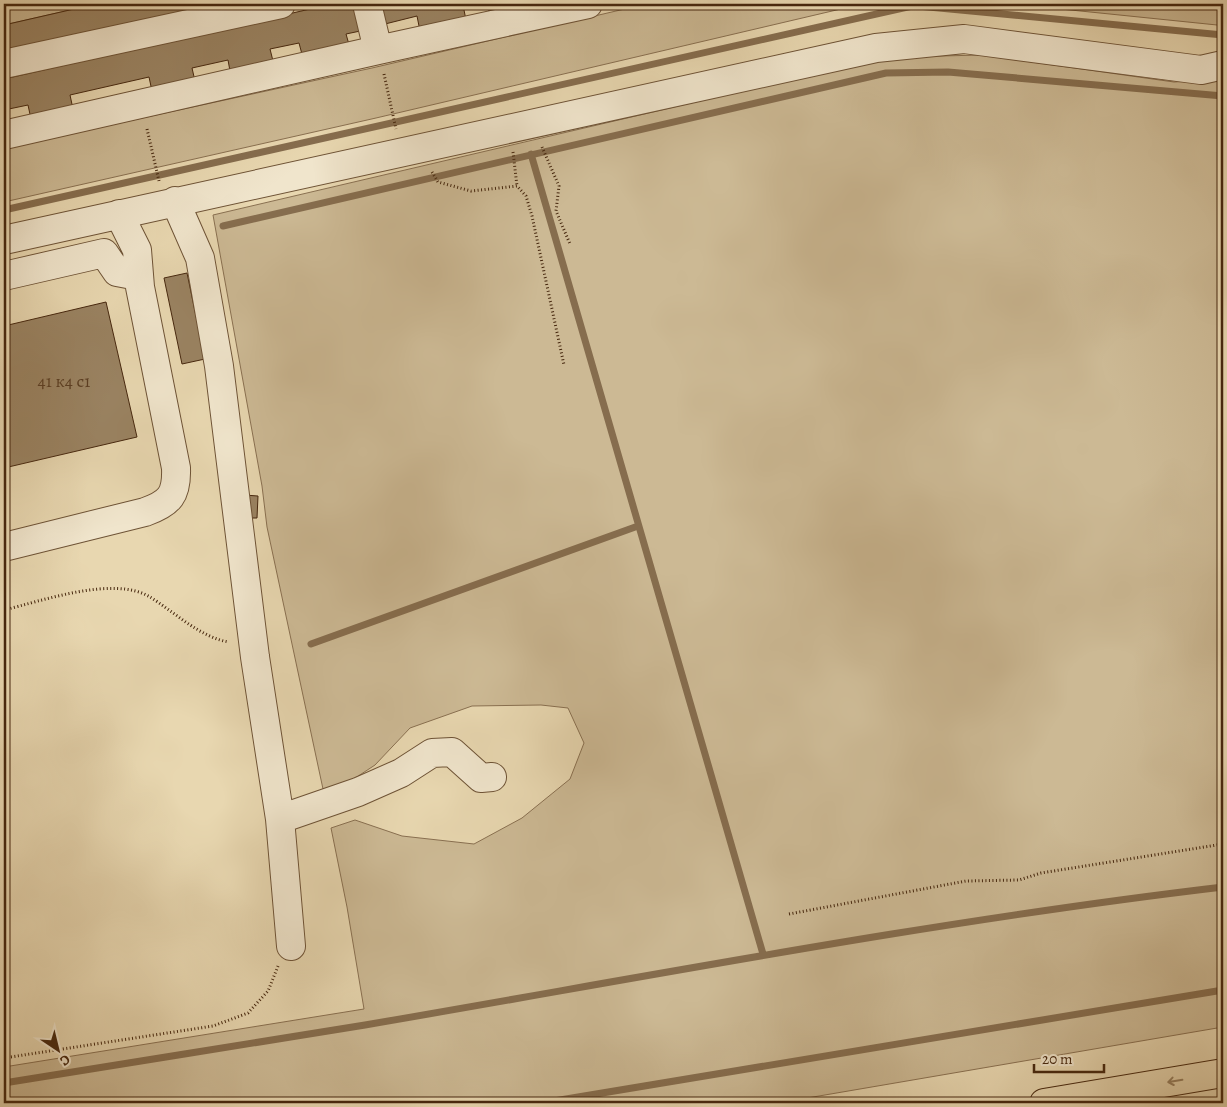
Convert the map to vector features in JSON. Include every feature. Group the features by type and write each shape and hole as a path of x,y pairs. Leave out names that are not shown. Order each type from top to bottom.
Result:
{"highway":[{"path":"1044,1103 1223,1073"}],"street":[{"path":"4,64 281,4"},
{"path":"367,4 378,50"},
{"path":"4,135 588,4"},
{"path":"4,240 119,214 167,194 417,148 876,48 917,42 964,39 1201,70 1223,65"},
{"path":"167,194 200,258 219,366 254,644 280,819 285,956"},
{"path":"4,547 145,512 160,507 172,495 176,482 176,468 138,276 137,250 119,214"},
{"path":"4,276 104,253 117,272 138,276"},
{"path":"280,819 358,792 401,774 432,753 452,752 481,778 492,777"}],"path":[{"path":"392,102 396,128"},
{"path":"141,104 155,161 167,194"},
{"path":"519,126 513,152 517,186 526,196 532,216 564,365"},
{"path":"519,126 559,186 556,211 570,244"},
{"path":"417,148 438,182 471,191 517,186"},
{"path":"4,610 90,590 120,588 148,595 190,625 224,641 254,644"},
{"path":"789,914 966,881 1019,880 1041,873 1223,844"},
{"path":"4,1058 212,1026 248,1013 268,991 285,956"}],"shaded area":[{"path":"4,4 96,4 4,25"},
{"path":"646,4 862,4 376,118 4,202 4,148 372,68"},
{"path":"1012,4 1223,4 1223,22 1217,25"},
{"path":"982,55 1174,82 1223,79 1223,1027 778,1103 4,1103 4,1067 364,1009 347,907 331,828 355,820 402,836 474,844 522,818 570,779 584,743 568,708 541,705 472,706 410,728 375,765 343,786 323,789 267,527 262,486 213,215 815,74 900,57"}],"building":[{"path":"96,4 229,4 4,55 4,25"},
{"path":"332,4 359,4 365,30 346,34 350,48 303,58 299,43 270,49 273,61 230,71 228,60 192,68 195,81 152,91 149,77 70,95 73,109 31,119 28,105 4,110 4,79"},
{"path":"372,4 469,4 463,5 466,20 420,31 417,16 377,26"},
{"path":"487,4 533,4 490,14"},
{"path":"187,273 205,359 182,364 164,278"},
{"path":"106,302 137,437 4,468 4,326"},
{"path":"244,495 258,496 257,518 243,518"}],"waterway":[{"path":"4,210 921,4"},
{"path":"918,6 1223,35"},
{"path":"223,226 886,73 948,72 1223,96"},
{"path":"531,154 763,954"},
{"path":"311,644 638,526"},
{"path":"4,1083 365,1025 900,933 1008,916 1223,887"},
{"path":"542,1103 1223,990"}]}
